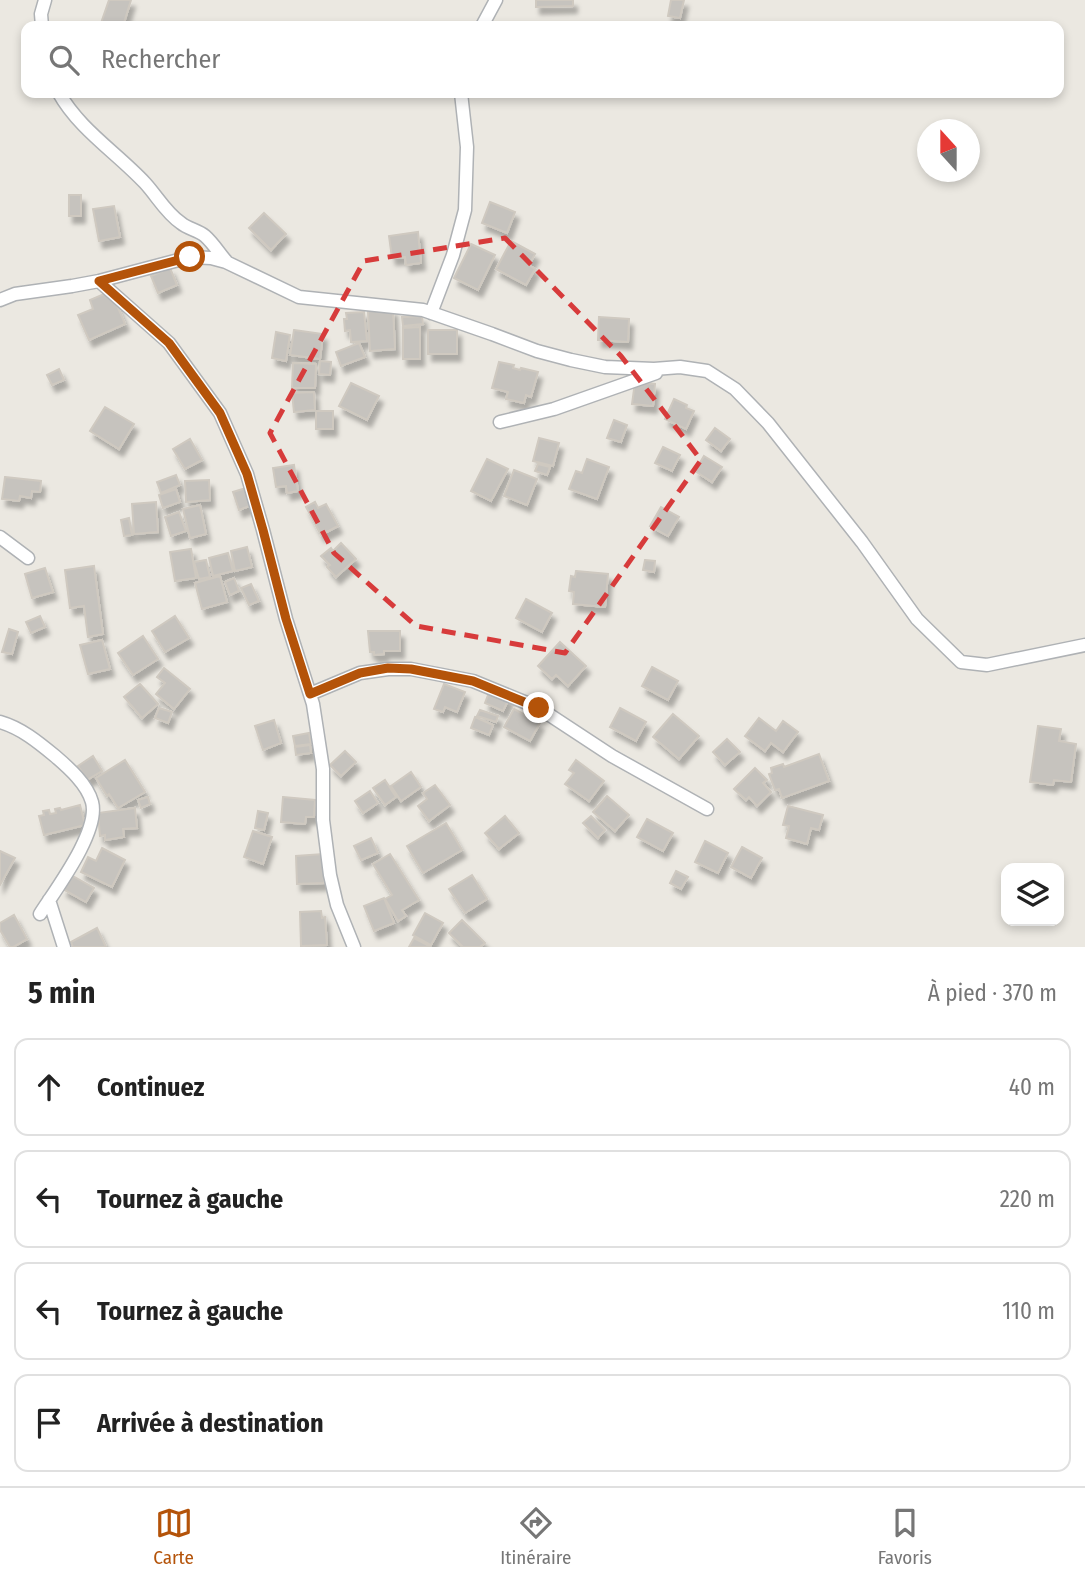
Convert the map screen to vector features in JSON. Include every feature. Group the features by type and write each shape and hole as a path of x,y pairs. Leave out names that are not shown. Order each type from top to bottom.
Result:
{"street":[{"path":"42,21 44,0"},
{"path":"485,21 496,0"},
{"path":"62,98 67,108 148,186 167,210 182,224 204,235 226,262"},
{"path":"431,313 453,255 464,211 467,148 462,98"},
{"path":"0,300 15,293 99,281 190,257 211,258 226,262 299,297 423,310 537,351 571,360 605,367 680,367 707,371 736,389 768,423 862,542 917,619 961,662 987,665 1085,645"},
{"path":"99,281 169,343 220,413 247,474 286,619 313,705 323,769 323,820 330,876 337,905 354,947"},
{"path":"500,422 554,409 671,368"},
{"path":"0,537 28,558"},
{"path":"310,694 360,673 388,668 411,669 473,681 539,708 612,756 707,809"},
{"path":"0,722 35,740 62,763 81,783 92,802 93,821 77,857 40,914"},
{"path":"49,900 64,947"}],"highlighted area":[{"path":"505,238 621,356 701,460 565,653 416,626 334,553 270,433 364,261"}],"building":[{"path":"109,0 131,0 125,21 102,21"},
{"path":"536,0 573,0 573,6 536,7"},
{"path":"671,0 684,0 680,18 668,16"},
{"path":"69,195 81,195 81,216 69,216"},
{"path":"490,202 515,212 507,233 482,223"},
{"path":"114,206 120,237 99,241 93,209"},
{"path":"264,213 286,234 271,250 249,228"},
{"path":"418,232 421,263 406,265 405,257 392,258 389,236"},
{"path":"511,241 535,254 529,265 535,269 526,285 496,269"},
{"path":"471,244 495,255 478,290 454,278"},
{"path":"170,268 177,285 158,293 151,276"},
{"path":"111,291 125,324 89,340 78,315 93,309 90,300"},
{"path":"393,309 395,349 370,351 368,311"},
{"path":"364,312 367,341 351,342 350,330 345,331 346,313"},
{"path":"422,316 423,324 403,326 402,317"},
{"path":"599,317 629,319 628,342 598,340"},
{"path":"420,327 420,359 403,359 403,328"},
{"path":"294,330 323,334 320,359 290,355"},
{"path":"428,330 457,330 457,354 428,354"},
{"path":"276,332 290,335 286,361 272,358"},
{"path":"359,343 365,357 341,366 336,352"},
{"path":"320,361 331,362 330,375 319,374"},
{"path":"499,362 514,365 513,368 520,370 538,372 531,397 526,395 524,403 506,399 508,392 492,388"},
{"path":"293,363 316,364 315,388 292,388"},
{"path":"59,369 64,380 52,385 47,375"},
{"path":"635,382 655,384 653,406 632,404"},
{"path":"351,383 379,396 367,420 339,406"},
{"path":"314,392 315,410 294,412 292,393"},
{"path":"674,399 694,411 686,429 665,419"},
{"path":"105,407 134,424 119,449 90,431"},
{"path":"316,411 333,411 333,429 316,429"},
{"path":"614,420 627,425 621,442 607,438"},
{"path":"715,428 730,439 721,451 706,440"},
{"path":"539,438 559,443 553,466 533,461"},
{"path":"190,439 202,460 185,469 173,449"},
{"path":"663,447 680,455 672,471 655,463"},
{"path":"704,456 722,467 712,482 695,471"},
{"path":"487,459 508,469 491,501 471,491"},
{"path":"587,459 609,467 597,499 569,489 576,471 582,473"},
{"path":"538,464 550,467 547,475 535,471"},
{"path":"294,465 298,491 287,493 286,486 276,487 273,468"},
{"path":"514,470 537,479 527,505 504,496"},
{"path":"176,475 180,485 161,493 157,482"},
{"path":"5,477 41,481 40,492 32,491 31,498 20,496 19,501 2,499"},
{"path":"209,480 210,500 186,502 185,481"},
{"path":"246,488 252,505 239,510 233,492"},
{"path":"176,489 180,502 163,508 159,495"},
{"path":"156,502 158,532 134,534 132,504"},
{"path":"315,502 318,508 326,504 338,526 321,535 306,507"},
{"path":"200,505 206,534 190,538 183,509"},
{"path":"661,507 679,517 668,536 650,526"},
{"path":"179,512 186,531 171,536 165,517"},
{"path":"129,518 132,535 124,536 121,520"},
{"path":"341,543 356,559 336,577 321,556 331,548 333,551"},
{"path":"247,547 252,567 235,571 231,551"},
{"path":"191,549 196,578 175,581 170,552"},
{"path":"228,553 233,571 213,576 209,558"},
{"path":"206,560 210,577 199,579 194,562"},
{"path":"645,560 655,561 654,572 643,570"},
{"path":"94,566 103,634 88,637 84,606 70,608 65,570"},
{"path":"45,568 53,592 32,598 25,574"},
{"path":"576,571 608,574 605,607 573,604 574,592 569,591 571,576 575,577"},
{"path":"220,576 227,602 202,609 195,583"},
{"path":"234,578 239,591 230,595 225,582"},
{"path":"251,584 259,601 249,605 241,588"},
{"path":"526,599 552,613 542,632 516,618"},
{"path":"40,616 45,627 31,633 26,622"},
{"path":"175,616 189,638 165,652 152,631"},
{"path":"9,629 18,632 12,654 2,652"},
{"path":"368,631 400,631 400,651 384,651 384,654 374,655 374,652 370,652"},
{"path":"143,636 158,659 133,675 118,653"},
{"path":"102,640 110,669 88,674 80,645"},
{"path":"560,642 586,666 568,686 556,675 552,679 538,666"},
{"path":"652,667 678,681 668,700 642,686"},
{"path":"164,668 190,689 174,709 156,694 165,683 157,677"},
{"path":"140,684 158,704 142,718 124,697"},
{"path":"444,684 465,692 457,712 445,707 443,712 434,709"},
{"path":"490,690 509,698 503,711 485,703"},
{"path":"159,708 172,712 168,723 155,718"},
{"path":"620,708 646,722 636,741 610,727"},
{"path":"514,709 540,723 530,741 504,727"},
{"path":"480,710 498,716 496,722 477,716"},
{"path":"673,714 699,736 679,759 653,737"},
{"path":"475,717 493,725 489,735 471,728"},
{"path":"759,718 776,731 783,721 798,732 783,752 771,743 765,751 745,736"},
{"path":"274,720 281,743 263,750 255,726"},
{"path":"1038,726 1061,729 1059,741 1076,744 1071,782 1054,780 1053,785 1030,782"},
{"path":"309,733 311,744 295,746 293,736"},
{"path":"727,739 740,752 725,765 713,752"},
{"path":"310,745 311,753 296,755 295,747"},
{"path":"345,751 356,762 341,776 330,765"},
{"path":"819,754 829,781 782,798 779,789 775,790 769,774 772,773 771,768 783,764 784,767"},
{"path":"93,756 102,771 87,780 78,766"},
{"path":"125,760 145,792 118,808 96,778"},
{"path":"576,760 604,781 589,801 565,784 574,773 569,770"},
{"path":"755,768 767,780 763,783 771,792 757,806 749,797 746,800 734,789"},
{"path":"411,772 421,787 401,801 391,786"},
{"path":"385,780 396,797 385,805 373,788"},
{"path":"435,785 450,805 429,821 418,806 427,799 423,793"},
{"path":"370,791 378,803 363,813 355,801"},
{"path":"607,796 629,815 615,831 593,812"},
{"path":"148,797 150,804 141,808 138,800"},
{"path":"283,797 315,800 314,817 306,817 305,824 281,822"},
{"path":"80,805 85,825 44,835 39,816 44,815 43,811 49,810 50,814 56,813 55,809"},
{"path":"788,806 823,815 819,830 811,828 807,844 786,838 789,826 783,825"},
{"path":"135,808 137,828 123,829 124,837 105,840 105,835 100,836 98,813"},
{"path":"258,811 268,813 264,830 255,828"},
{"path":"505,816 519,833 499,849 485,833"},
{"path":"591,816 605,830 598,838 583,823"},
{"path":"647,819 673,833 663,851 637,837"},
{"path":"446,823 462,850 423,873 407,846"},
{"path":"253,831 272,837 263,864 244,857"},
{"path":"371,838 378,853 361,860 354,846"},
{"path":"705,841 728,853 718,873 695,862"},
{"path":"742,847 762,858 751,878 731,867"},
{"path":"102,848 125,860 112,887 81,872 88,857 96,861"},
{"path":"0,851 15,858 0,885"},
{"path":"323,854 324,883 297,884 296,856"},
{"path":"390,854 419,900 402,910 406,916 398,921 385,899 392,895 373,864"},
{"path":"676,871 688,877 681,889 670,883"},
{"path":"71,875 94,888 86,902 63,889"},
{"path":"472,875 487,899 465,913 449,889"},
{"path":"384,898 394,923 374,931 364,906"},
{"path":"321,911 322,918 325,917 327,945 301,946 300,912"},
{"path":"425,913 443,923 431,945 413,935"},
{"path":"14,915 27,939 10,947 0,930 0,923"},
{"path":"462,920 485,943 480,947 463,947 449,933"},
{"path":"97,928 106,947 73,947 71,942"},
{"path":"414,938 431,947 409,947"}],"route":[{"path":"190,257 99,281 169,343 220,413 247,474 286,619 310,694 360,673 388,668 411,669 473,681 539,708"}]}
